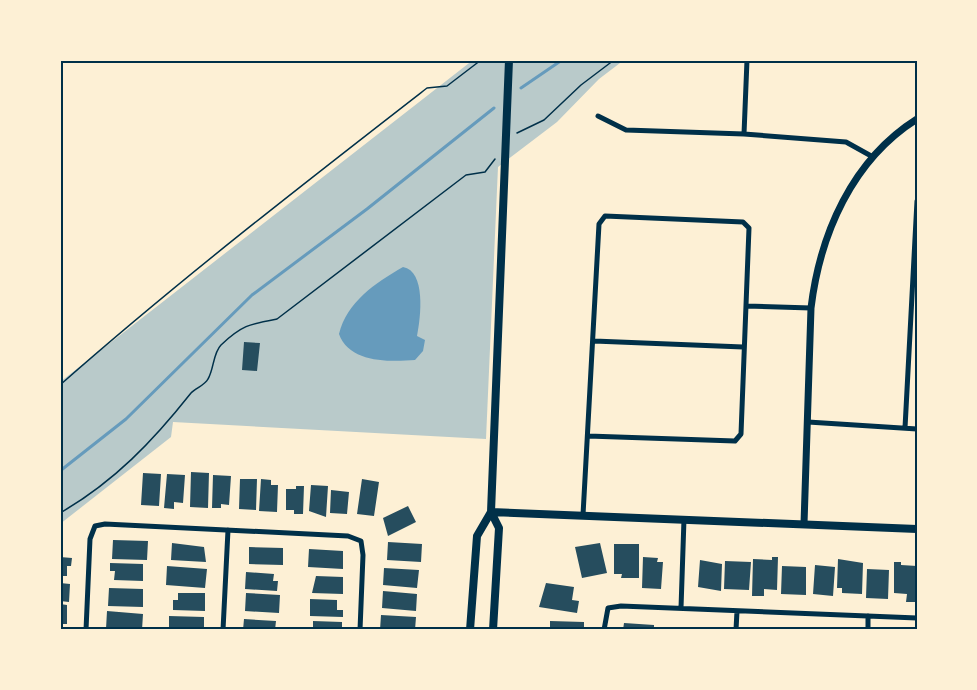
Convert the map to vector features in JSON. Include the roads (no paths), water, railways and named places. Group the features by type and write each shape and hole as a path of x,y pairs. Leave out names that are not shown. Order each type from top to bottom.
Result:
{"main road":[{"path":"470,630 477,536 491,512 509,60"},
{"path":"491,512 917,529"},
{"path":"491,512 500,528 493,630"}],"street":[{"path":"744,134 747,60"},
{"path":"598,116 626,130 744,134 846,142 873,158"},
{"path":"804,524 811,308 815,273 830,229 851,183 873,158 917,119"},
{"path":"905,428 917,201"},
{"path":"583,515 599,224 605,216 743,222 749,228 741,434 735,441 588,436"},
{"path":"746,306 811,308"},
{"path":"594,341 743,347"},
{"path":"808,422 917,429"},
{"path":"681,608 684,519"},
{"path":"86,630 90,539 95,526 105,524 348,536 361,541 363,555 360,630"},
{"path":"223,630 228,530"},
{"path":"604,630 608,608 621,606 917,618"},
{"path":"736,630 737,611"},
{"path":"868,616 868,630"}],"water":[{"path":"403,267 410,270 419,286 420,318 417,336 425,340 423,351 415,360 394,361 371,359 352,351 344,344 339,334 348,312 364,294"}],"waterway":[{"path":"521,88 562,60"},
{"path":"60,471 126,419 252,295 367,209 494,108"}]}
